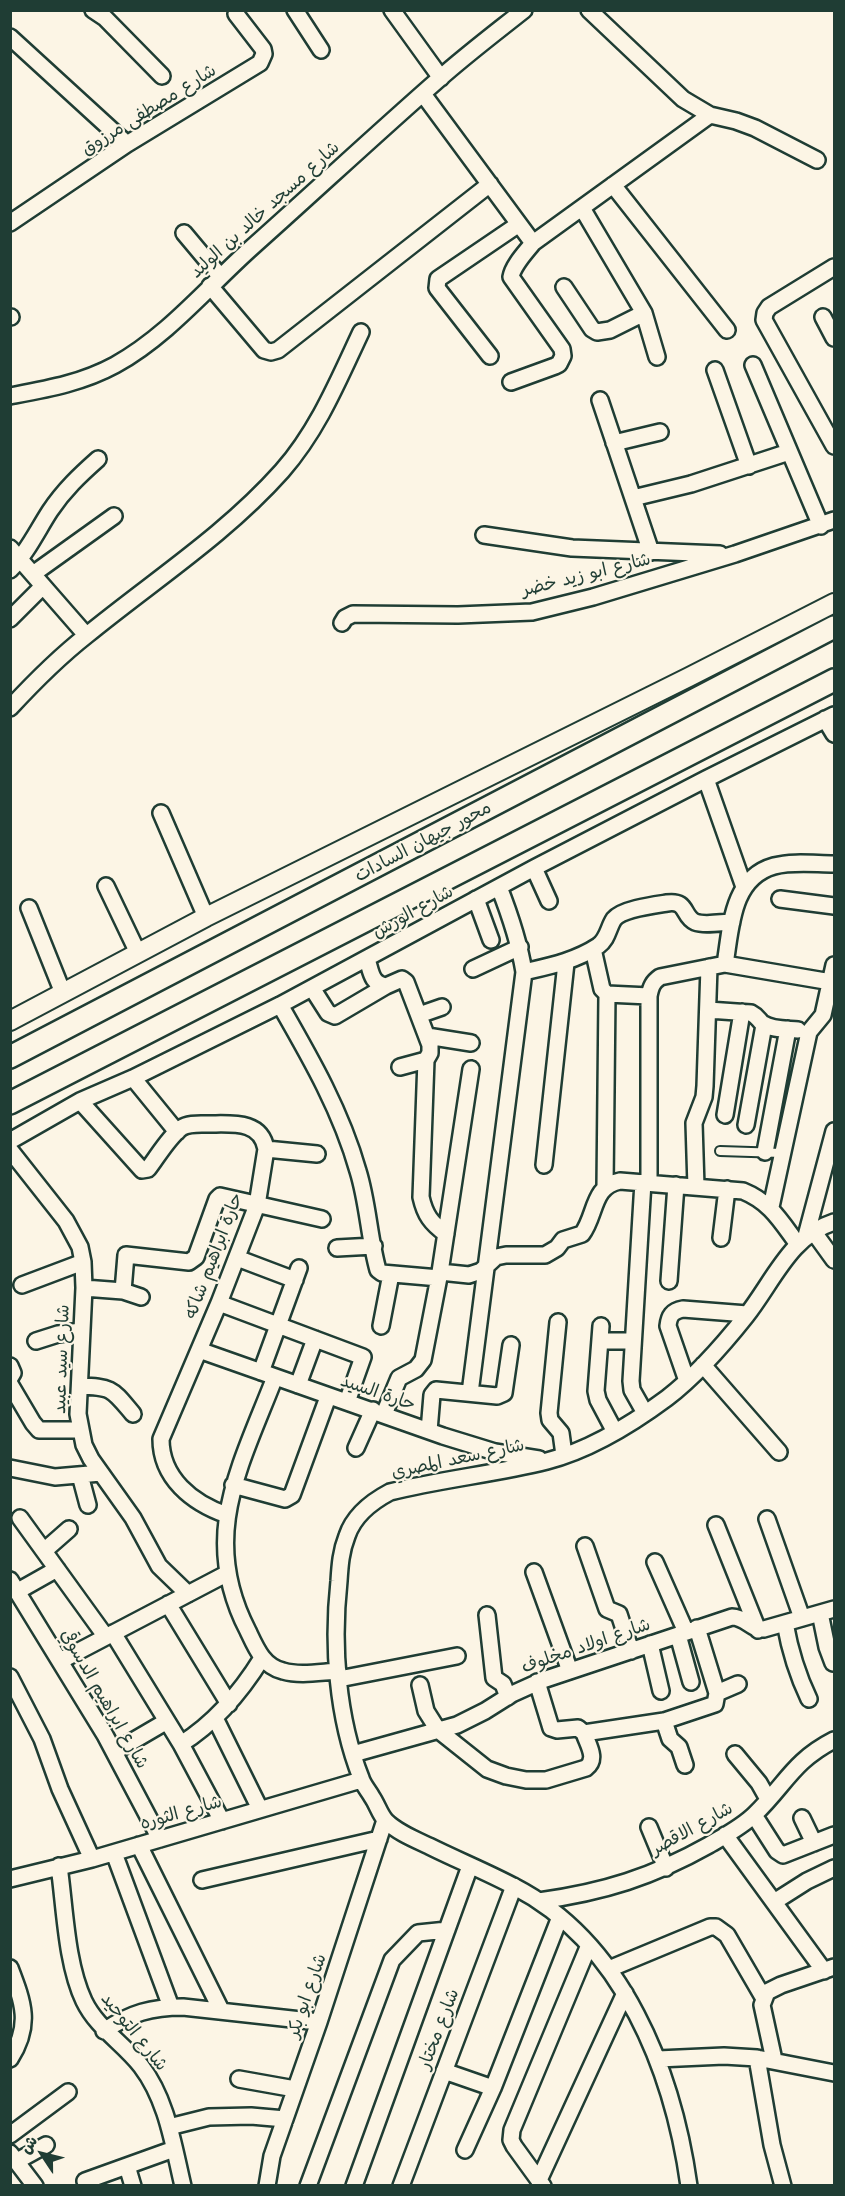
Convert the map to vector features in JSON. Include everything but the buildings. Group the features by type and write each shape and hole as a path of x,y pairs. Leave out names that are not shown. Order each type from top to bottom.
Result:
{"main road":[{"name":"محور جيهان السادات","path":"10,1058 834,627"},
{"path":"10,1103 834,680"}],"street":[{"path":"295,10 321,50"},
{"path":"392,10 441,78"},
{"name":"شارع مسجد خالد بن الوليد","path":"10,396 60,386 88,377 139,350 162,332 215,281 441,78 524,10"},
{"path":"589,10 683,99 710,115 754,128 817,160"},
{"path":"102,13 162,75"},
{"name":"شارع مصطفى مرزوق","path":"10,223 127,144 261,63 264,54 262,49 236,14"},
{"path":"10,37 127,144"},
{"path":"423,94 533,243"},
{"path":"511,382 559,364 563,356 562,349 512,277 513,270 533,243 710,115"},
{"path":"184,233 264,350 271,352 278,350 490,184"},
{"path":"613,185 727,330"},
{"path":"582,208 645,313 657,357"},
{"path":"490,356 436,284 438,279 519,224"},
{"path":"834,267 769,307 764,320 834,446"},
{"path":"564,287 592,329 597,332 610,330 645,313"},
{"path":"823,317 834,338"},
{"path":"10,708 38,678 86,635 239,515 283,470 321,417 361,332"},
{"path":"753,365 789,452 828,523"},
{"path":"715,370 749,466"},
{"path":"600,400 651,552"},
{"path":"614,443 660,432"},
{"path":"633,498 691,484 789,452"},
{"path":"86,635 33,574 14,559 60,496 98,459"},
{"path":"33,574 114,516"},
{"name":"شارع ابو زيد خضر","path":"342,623 352,614 458,615 532,612 593,597 828,523"},
{"path":"484,535 572,548 735,554"},
{"path":"10,619 43,586"},
{"path":"10,1021 206,917 834,603"},
{"path":"830,717 834,734"},
{"name":"شارع الورش","path":"10,1141 80,1101 133,1078 280,1005 534,868 830,717"},
{"path":"706,779 744,887"},
{"path":"161,813 206,917"},
{"path":"725,964 738,898 752,878 774,866 834,864"},
{"path":"534,868 549,901"},
{"path":"106,886 138,953"},
{"path":"470,1393 524,972 514,924 499,887"},
{"path":"780,899 834,906"},
{"path":"476,900 491,940"},
{"path":"524,972 566,963 593,949 605,939 614,919 619,914 669,902 677,903 684,908 690,918 697,922 732,922"},
{"path":"29,909 63,993"},
{"path":"473,969 520,947"},
{"path":"593,949 602,989 607,994 649,996"},
{"path":"367,959 373,980 377,984 386,986"},
{"path":"544,1165 566,963"},
{"path":"645,1413 632,1390 633,1341 646,1183 651,986 660,976 725,964 831,982"},
{"path":"771,1207 809,1032 823,1015 834,965"},
{"path":"696,1187 694,1123 704,1097 709,967"},
{"path":"312,988 328,1013 335,1016 399,979 404,980 430,1045 430,1053 426,1060 421,1197 424,1213 433,1225 446,1234"},
{"path":"605,1187 607,994"},
{"path":"280,1005 327,1088 346,1134 366,1202 378,1270 382,1273 469,1275 481,1271 496,1257 545,1255 557,1248 563,1240 582,1234 598,1196 610,1183 620,1181 743,1191 758,1197 834,1260"},
{"path":"419,1016 442,1007"},
{"path":"708,1010 742,1012 756,1016 764,1024 809,1032"},
{"path":"725,1115 742,1012"},
{"path":"746,1125 764,1024"},
{"path":"765,1152 788,1029"},
{"path":"427,1036 471,1042"},
{"path":"400,1067 426,1060"},
{"path":"356,1448 399,1378 416,1369 423,1360 440,1275 471,1069"},
{"path":"133,1078 177,1132"},
{"path":"80,1101 142,1170 148,1169 177,1132 188,1125 241,1124 256,1130 262,1136 266,1149 316,1154"},
{"path":"805,1237 834,1131"},
{"name":"حارة ابراهيم شاكه","path":"227,1515 207,1508 190,1497 176,1483 165,1465 161,1452 161,1439 219,1303 257,1205 266,1149"},
{"name":"شارع سيد عبيد","path":"10,1150 70,1227 80,1247 84,1288 78,1414 80,1430 91,1459 132,1518 159,1566 188,1594"},
{"path":"669,1281 676,1185"},
{"path":"721,1238 727,1190"},
{"path":"123,1291 125,1258 129,1255 191,1261 198,1254 218,1197 223,1196 322,1219"},
{"path":"805,1237 834,1222"},
{"name":"شارع سعد المصري","path":"689,2186 675,2114 658,2059 625,1993 609,1969 589,1945 560,1917 539,1901 514,1886 408,1836 385,1820 361,1780 342,1707 338,1675 336,1607 341,1554 347,1534 358,1516 372,1502 390,1492 548,1461 590,1445 645,1413 687,1382 703,1365 747,1314 805,1237"},
{"path":"338,1248 374,1246"},
{"path":"237,1258 297,1274 278,1326 268,1375 233,1485 225,1535 226,1574 240,1615 262,1658 281,1671 338,1675 457,1656"},
{"path":"22,1285 83,1262"},
{"path":"381,1326 391,1274"},
{"path":"84,1288 123,1291 141,1296"},
{"path":"219,1303 363,1357 347,1402"},
{"path":"687,1382 668,1326 669,1318 674,1311 683,1309 747,1314"},
{"path":"558,1322 549,1413 550,1420 561,1433 564,1455"},
{"path":"36,1341 58,1334 81,1331"},
{"path":"615,1432 598,1400 596,1390 601,1334 633,1341"},
{"path":"298,1385 315,1339"},
{"path":"429,1431 434,1392 438,1390 497,1396 504,1393 512,1345"},
{"name":"حارة السيد","path":"199,1350 495,1452 548,1461"},
{"path":"703,1365 779,1452"},
{"path":"10,1366 13,1373 10,1378"},
{"path":"10,1384 39,1430 80,1430"},
{"path":"80,1386 107,1387 116,1393 133,1414"},
{"path":"233,1485 285,1499 292,1495 328,1396"},
{"path":"11,1466 55,1477 101,1473"},
{"path":"80,1475 88,1506"},
{"path":"20,1518 110,1635 167,1720 222,1821"},
{"path":"767,1519 802,1618"},
{"path":"716,1525 758,1630 827,1611 827,1647 833,1664"},
{"path":"44,1551 69,1529"},
{"path":"585,1546 607,1609 619,1614 631,1650"},
{"path":"584,1733 663,1722 715,1704 717,1693 655,1562"},
{"path":"14,1586 57,1569"},
{"path":"534,1572 570,1671"},
{"path":"60,1661 226,1574"},
{"name":"شارع ابراهيم الدسوقي","path":"14,1586 114,1752 160,1839"},
{"path":"168,1604 229,1704"},
{"path":"487,1615 494,1676 503,1684 508,1697"},
{"name":"شارع اولاد مخلوف","path":"353,1754 457,1725 537,1682 732,1617 744,1620 758,1630"},
{"path":"785,1623 789,1650 797,1675 809,1699"},
{"path":"687,1632 691,1682"},
{"path":"650,1644 661,1690"},
{"path":"181,1744 229,1704 247,1682 262,1658"},
{"path":"10,1677 42,1739 60,1789 92,1859"},
{"path":"420,1685 426,1711 438,1730 487,1769 526,1780 546,1780 590,1765 592,1757 584,1733 578,1728 557,1730 551,1728 537,1682"},
{"path":"717,1693 738,1684"},
{"path":"215,1718 260,1809"},
{"path":"114,1752 167,1720"},
{"path":"663,1722 670,1738 679,1747 685,1765"},
{"name":"شارع الاقصر","path":"539,1901 583,1895 625,1884 666,1868 725,1835 754,1815 802,1760 834,1740"},
{"path":"735,1754 759,1782 768,1799"},
{"name":"شارع الثوره","path":"10,1879 92,1859 361,1780"},
{"path":"754,1815 779,1853 786,1854 834,1835"},
{"path":"802,1818 814,1843"},
{"name":"شارع ابو بكر","path":"267,2186 272,2156 319,2022 385,1820"},
{"path":"649,1827 666,1868"},
{"path":"725,1835 774,1902 829,1969 770,1989 764,1997 762,2005 774,2060"},
{"path":"202,1880 379,1839"},
{"path":"139,1845 221,2010"},
{"path":"114,1852 171,2007"},
{"name":"شارع التوحيد","path":"59,1866 75,1978 85,2002 104,2031 130,2053 150,2080 169,2127 183,2186"},
{"path":"354,2186 470,1866"},
{"path":"774,1902 807,1881 834,1868"},
{"name":"شارع مختار","path":"401,2186 514,1886"},
{"path":"465,2150 493,2088 560,1917"},
{"path":"609,1969 710,1927 716,1927 727,1935 764,1997"},
{"path":"308,2186 392,1960 418,1934 447,1930"},
{"path":"541,2183 514,2146 511,2140 512,2130 589,1945"},
{"path":"10,1968 23,2003 24,2022 21,2041 10,2059"},
{"path":"541,2183 625,1993"},
{"path":"104,2031 121,2019 141,2011 171,2007 221,2010 319,2022"},
{"path":"658,2059 757,2058 834,2073"},
{"path":"757,2058 772,2145 783,2186"},
{"path":"444,2071 493,2088"},
{"path":"239,2079 296,2089"},
{"path":"10,2135 68,2092"},
{"path":"169,2127 209,2117 251,2116 285,2119"},
{"path":"35,2186 14,2157 46,2145"},
{"path":"85,2181 174,2149"},
{"path":"127,2166 133,2186"}],"lane":[{"path":"720,1150 782,1153"}]}
